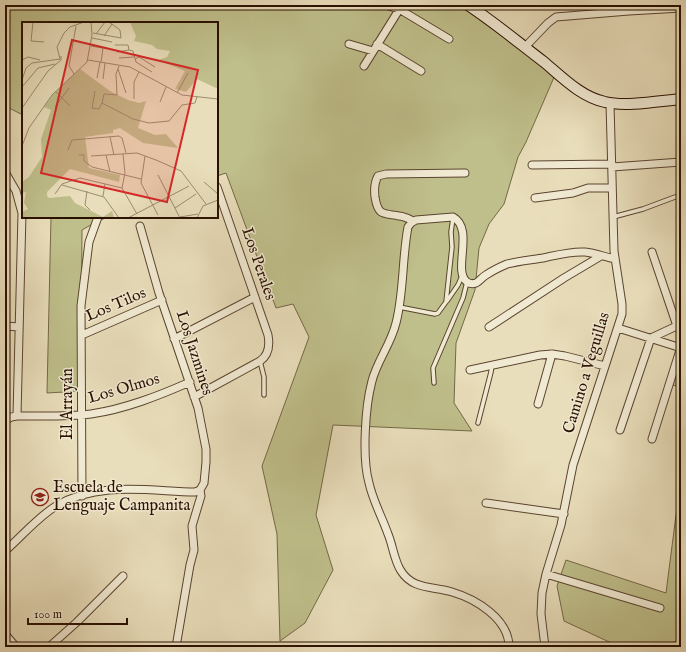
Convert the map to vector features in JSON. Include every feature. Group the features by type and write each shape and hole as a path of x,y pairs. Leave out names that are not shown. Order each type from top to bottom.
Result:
{"street":[{"path":"385,5 400,7 449,39"},
{"path":"468,5 579,90 594,98 610,103 681,99"},
{"path":"364,66 400,7"},
{"path":"524,47 548,22 556,17 681,8"},
{"path":"349,44 375,48 421,71"},
{"name":"Camino a Veguillas","path":"545,647 541,614 542,593 546,574 564,514 573,465 622,314 622,304 615,259 610,103"},
{"path":"532,165 612,166 681,162"},
{"path":"5,172 16,190 22,213 18,416 5,422"},
{"path":"465,173 386,174 378,176 375,182 377,206 380,211 387,215 399,216 413,221 453,217 458,221 462,229 463,274 467,282 475,284 486,274 512,263 576,252 585,252 615,259"},
{"path":"535,198 573,193 588,188 612,188"},
{"name":"Los Perales","path":"218,190 268,335 268,351 260,362"},
{"name":"El Arrayán","path":"82,496 83,414 81,306 89,242 98,218"},
{"path":"413,221 408,229 399,307 394,330 374,373 369,392 365,455 366,473 372,494 390,538 398,566 407,578 421,587 450,591 464,596 480,605 494,616 504,627 507,634 509,647"},
{"name":"Los Jazmines","path":"140,226 174,339 198,408 206,449 204,483 200,490 201,496 193,517 192,526 194,550 176,647"},
{"path":"620,430 652,338 679,325 652,252"},
{"path":"489,327 564,278 601,256"},
{"path":"174,339 254,297"},
{"name":"Los Tilos","path":"82,335 162,300"},
{"path":"5,326 19,327"},
{"path":"618,328 672,345 679,348 680,351 652,439"},
{"path":"668,330 672,345"},
{"path":"470,370 540,355 552,354 605,366"},
{"path":"538,404 552,354"},
{"path":"194,397 260,362"},
{"name":"Los Olmos","path":"18,416 83,414 109,410 145,400 190,382"},
{"path":"5,552 48,512 63,502 103,491 131,488 195,492 200,490"},
{"path":"486,502 564,514"},
{"path":"546,574 660,608"},
{"path":"49,647 78,622 123,576"},
{"path":"5,634 16,647"}],"lane":[{"path":"613,217 643,209 675,197"},
{"path":"446,302 452,248 451,232 453,217"},
{"path":"399,307 438,314 458,285 463,274"},
{"path":"434,383 433,368 464,298 467,282"},
{"path":"260,362 264,377 264,395"},
{"path":"478,423 492,365"}],"path":[{"path":"558,10 563,5"},
{"path":"674,384 681,386"}],"green space":[{"path":"5,5 459,5 555,75 518,157 504,204 489,224 479,248 475,290 456,343 454,403 472,431 333,425 316,515 333,570 305,623 280,641 277,534 262,466 309,337 293,304 276,308 226,173 218,176 218,22 22,22 22,114 5,106"},
{"path":"51,218 106,218 82,230 81,391 47,393"},
{"path":"681,356 681,387 672,385"},
{"path":"681,476 681,647 620,647 564,621 557,586 566,560 666,593"}],"place":[{"name":"Escuela de Lenguaje Campanita","path":"40,497"}]}
